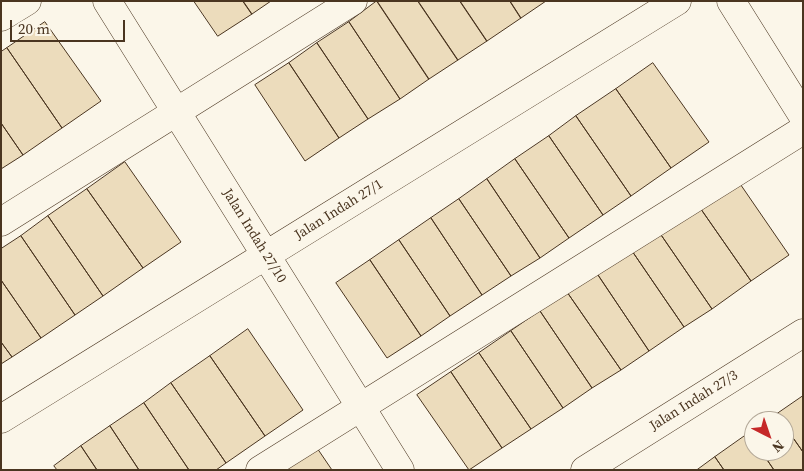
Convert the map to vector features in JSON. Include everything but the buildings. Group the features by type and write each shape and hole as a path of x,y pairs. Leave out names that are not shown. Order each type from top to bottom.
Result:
{"street":[{"path":"1,17 27,1"},
{"name":"Jalan Indah 27/10","path":"107,1 400,470"},
{"path":"1,222 353,1"},
{"name":"Jalan Indah 27/1","path":"1,418 677,1"},
{"path":"731,1 803,116"},
{"path":"260,470 803,130"},
{"name":"Jalan Indah 27/3","path":"585,470 803,333"}]}
